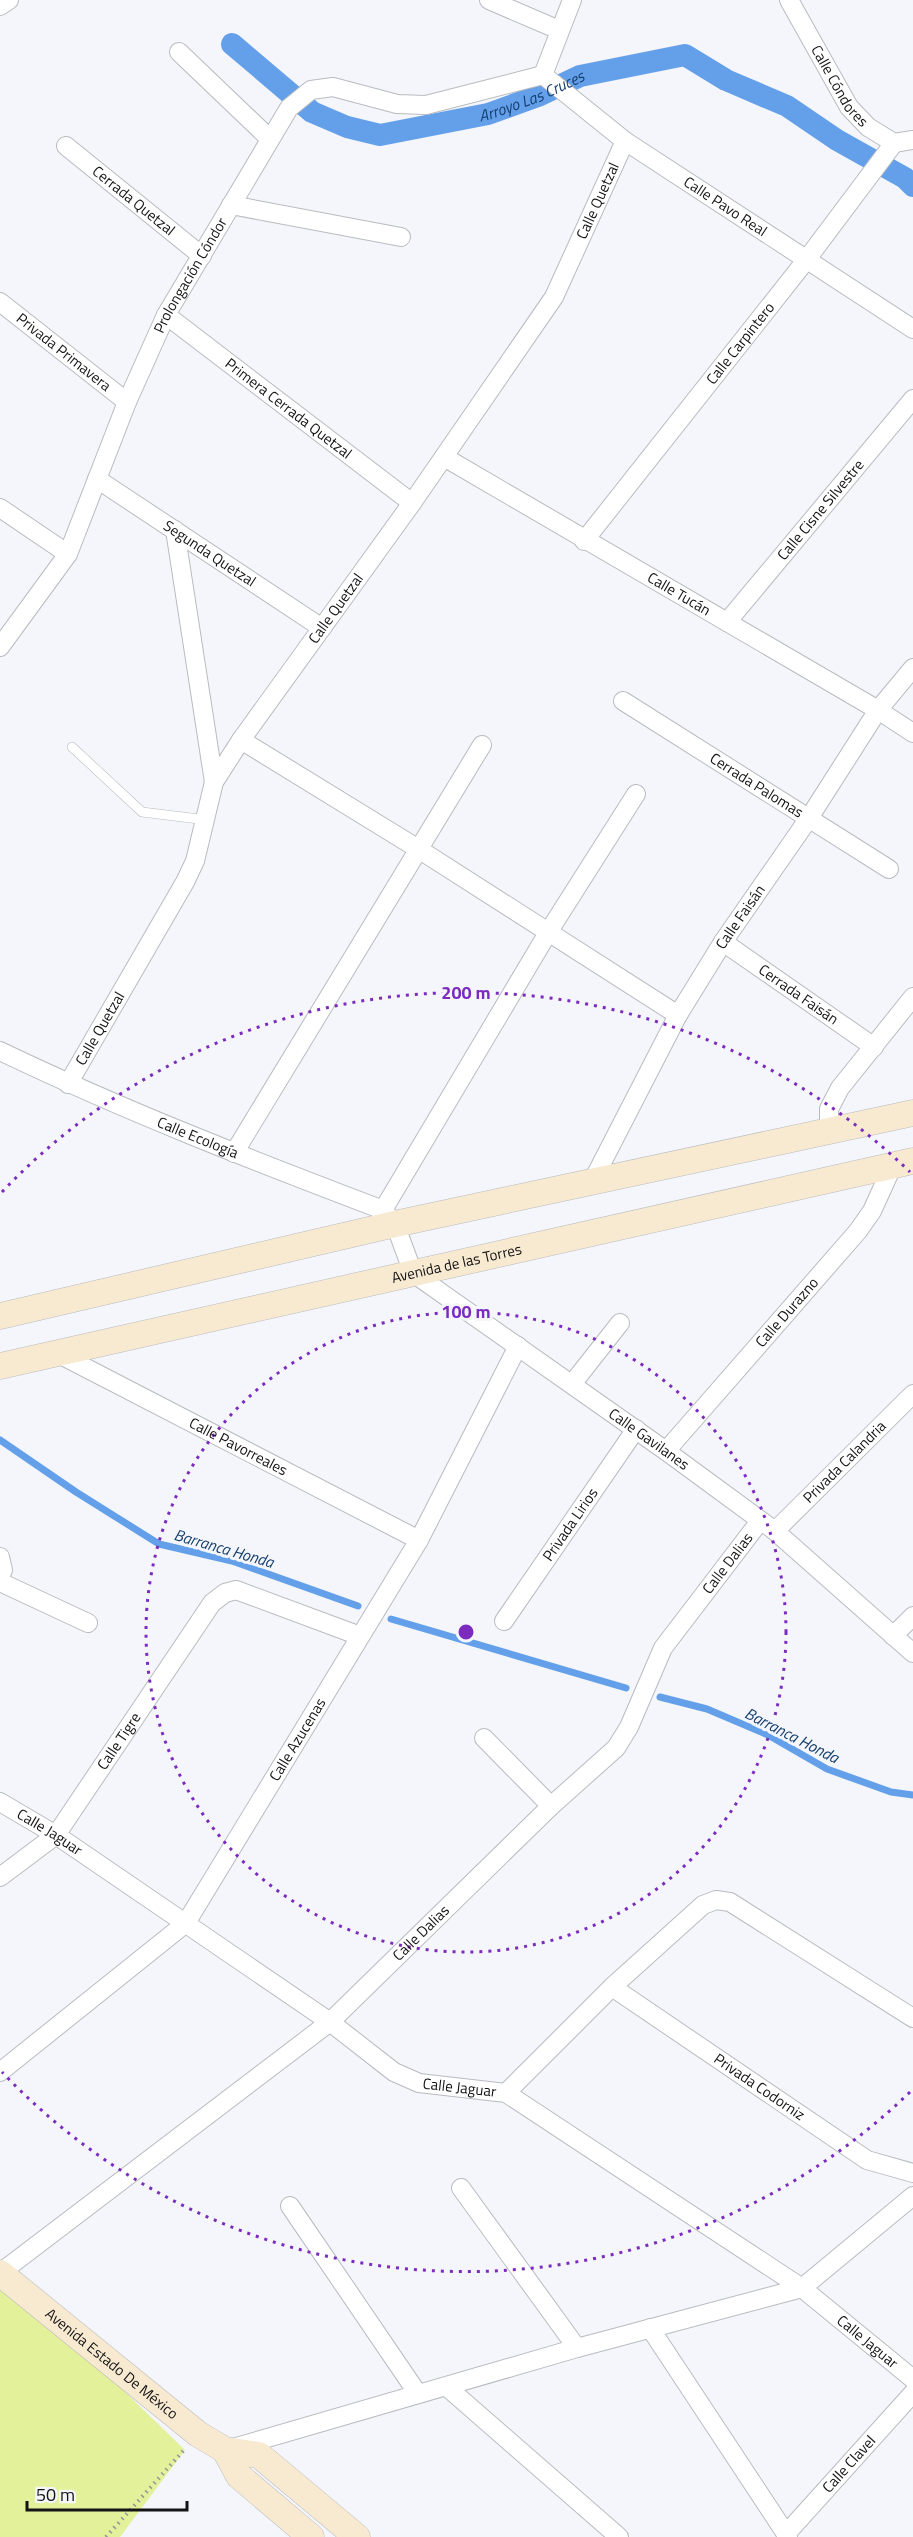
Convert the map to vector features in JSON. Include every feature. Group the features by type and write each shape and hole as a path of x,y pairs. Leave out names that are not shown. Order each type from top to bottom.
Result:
{"main road":[{"path":"3,1314 389,1217 592,1182 913,1113"},
{"name":"Avenida de las Torres","path":"0,1366 903,1163"},
{"name":"Avenida Estado De México","path":"0,2273 198,2434 225,2450 259,2455 357,2537"},
{"path":"225,2450 239,2476 311,2537"}],"street":[{"path":"0,6 9,0"},
{"path":"489,0 559,30"},
{"path":"547,78 559,30 572,0"},
{"name":"Calle Cóndores","path":"789,0 849,107 868,127 894,143"},
{"path":"179,52 270,139"},
{"name":"Prolongación Cóndor","path":"0,647 68,554 127,402 166,315 289,108 312,90 333,87 397,104 426,105 547,78"},
{"name":"Calle Pavo Real","path":"547,78 625,141 913,329"},
{"path":"894,143 913,140"},
{"name":"Calle Quetzal","path":"68,1084 185,882 195,861 207,820 214,782 240,740 412,503 554,297 625,141"},
{"name":"Calle Carpintero","path":"584,541 807,260 894,143"},
{"name":"Cerrada Quetzal","path":"66,146 202,256"},
{"path":"231,205 401,237"},
{"name":"Privada Primavera","path":"0,302 127,402"},
{"name":"Primera Cerrada Quetzal","path":"166,315 412,503"},
{"name":"Calle Cisne Silvestre","path":"727,622 913,399"},
{"name":"Calle Tucán","path":"444,457 584,541 878,710 913,733"},
{"name":"Segunda Quetzal","path":"97,478 322,628"},
{"path":"0,508 68,554"},
{"path":"175,530 214,782"},
{"name":"Calle Faisán","path":"592,1182 678,1015 723,942 809,818 878,710 913,668"},
{"name":"Cerrada Palomas","path":"623,701 889,869"},
{"path":"240,740 420,850 678,1015"},
{"path":"234,1153 482,745"},
{"path":"413,1273 389,1217 549,931 636,794"},
{"name":"Cerrada Faisán","path":"723,942 874,1047"},
{"path":"829,1131 829,1109 840,1088 913,997"},
{"name":"Calle Ecología","path":"0,1051 68,1084 389,1217"},
{"name":"Calle Durazno","path":"666,1450 858,1232 903,1163"},
{"name":"Calle Gavilanes","path":"413,1273 666,1450 768,1526 913,1653"},
{"path":"572,1384 620,1323"},
{"name":"Calle Azucenas","path":"0,2072 186,1923 419,1540 518,1346"},
{"name":"Calle Pavorreales","path":"57,1353 419,1540"},
{"name":"Privada Calandria","path":"768,1526 913,1394"},
{"name":"Privada Lirios","path":"504,1621 636,1429"},
{"name":"Calle Dalias","path":"0,2273 330,2022 551,1806 616,1748 629,1727 663,1648 768,1526"},
{"path":"1,1572 88,1623"},
{"name":"Calle Tigre","path":"0,1877 56,1835 212,1604 225,1593 236,1590 360,1636"},
{"path":"893,1636 913,1616"},
{"path":"484,1738 551,1806"},
{"name":"Calle Jaguar","path":"0,1802 56,1835 186,1923 330,2022 394,2072 419,2083 506,2094 802,2288 913,2379"},
{"path":"506,2094 612,1987 703,1905 716,1900 730,1902 913,2018"},
{"name":"Privada Codorniz","path":"612,1987 867,2160 913,2173"},
{"path":"461,2188 577,2348"},
{"path":"225,2450 577,2348 802,2288 913,2196"},
{"path":"290,2206 418,2394"},
{"path":"650,2328 787,2535"},
{"path":"447,2387 619,2537"},
{"name":"Calle Clavel","path":"787,2535 913,2393"}],"lane":[{"path":"72,747 142,812 207,820"}],"path":[{"path":"106,2537 198,2434"}],"green space":[{"path":"0,2271 185,2450 120,2537 0,2537"}],"waterway":[{"name":"Arroyo Las Cruces","path":"232,44 312,112 347,127 380,135 488,114 538,96 580,76 685,55 726,80 787,106 837,140 905,178 913,186"},
{"name":"Barranca Honda","path":"0,1440 76,1492 159,1544 232,1561 358,1606"},
{"name":"Barranca Honda","path":"391,1619 626,1688"},
{"name":"Barranca Honda","path":"660,1697 707,1709 768,1735 827,1769 891,1792 913,1795"}]}
